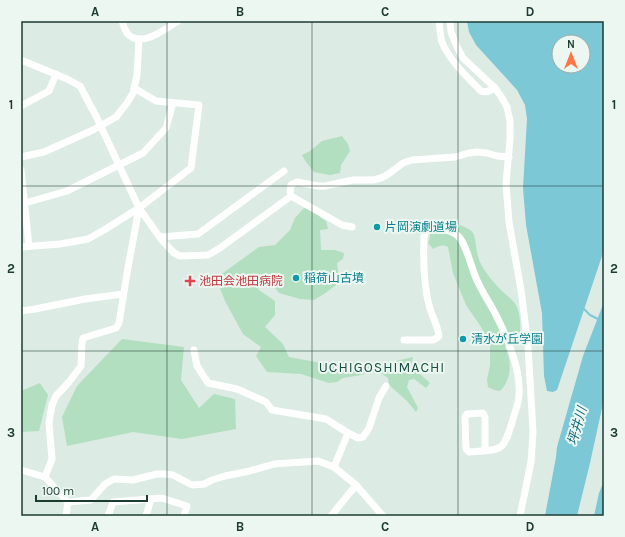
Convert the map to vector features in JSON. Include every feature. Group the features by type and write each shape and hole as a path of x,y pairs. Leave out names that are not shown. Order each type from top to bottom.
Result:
{"street":[{"path":"122,21 127,33 140,39 150,38 178,21"},
{"path":"439,21 444,46 449,55 463,72 481,91 485,92 495,88"},
{"path":"450,21 451,32 463,58 495,88 507,107 510,121 509,157 506,184 509,222 521,290 528,346 533,432 531,462 520,516"},
{"path":"21,158 44,152 101,126 116,117 133,93 137,75 140,39"},
{"path":"21,60 56,74 80,86 101,126 139,208 160,237 174,253 180,256 208,255 220,248 291,196"},
{"path":"21,106 49,91 56,74"},
{"path":"21,247 60,244 88,239 139,208 191,168 199,105 156,101 134,88"},
{"path":"23,203 67,190 143,153 166,128 173,103"},
{"path":"291,196 291,185 298,182 325,186 360,179 373,180 387,175 403,163 412,160 455,157 477,152 509,157"},
{"path":"21,170 23,203 29,246"},
{"path":"160,237 198,234 284,171"},
{"path":"291,196 342,225 352,227"},
{"path":"45,477 52,459 49,423 52,405 56,396 81,366 82,342 84,338 116,328 119,322 139,208"},
{"path":"404,340 433,340 439,336 439,330 430,308 425,287 424,236 426,231 432,228 443,229 458,236 461,240 476,278 497,316 513,353 516,365 519,396 508,436 504,444 495,450 486,451 469,452 466,449 465,416 467,414 483,413 485,417 486,451"},
{"path":"21,311 85,298 123,294"},
{"path":"194,350 197,366 208,383 237,389 266,402 272,410 326,419 358,438 363,437 369,428 379,398 386,386"},
{"path":"519,396 531,396"},
{"path":"334,467 348,433"},
{"path":"68,502 91,500 105,484 114,479 133,480 157,474 164,474 172,475 192,485 204,484 224,476 274,464 318,461 334,467 356,485 384,516"},
{"path":"21,470 45,477 68,502"},
{"path":"331,516 356,485"},
{"path":"108,516 113,502 162,498 188,506 184,516"},
{"path":"146,516 151,499"},
{"path":"66,516 68,502"}],"green space":[{"path":"342,136 348,144 350,151 341,165 340,173 330,175 314,172 302,155 310,151 322,141"},
{"path":"304,208 316,212 326,221 328,229 320,230 321,250 335,250 344,253 343,259 337,263 339,279 336,285 314,300 300,299 279,293 265,275 254,279 259,290 275,301 275,315 265,327 283,344 289,357 337,366 343,361 363,364 388,365 396,361 413,357 411,365 430,383 426,388 414,379 409,380 407,387 418,408 416,412 407,401 389,385 388,378 381,373 368,372 361,375 343,378 337,382 329,383 301,374 267,372 256,356 261,347 243,334 225,301 216,278 259,247 275,245 290,230 295,218"},
{"path":"429,219 446,221 459,225 465,227 473,233 479,259 484,269 498,287 517,307 520,317 520,341 518,345 512,343 505,347 509,358 510,370 507,381 500,391 488,387 487,380 490,365 490,345 481,327 466,305 453,273 448,247 440,246 433,249 428,243 430,233 420,230 423,223"},
{"path":"122,339 184,347 181,380 199,408 214,394 235,399 236,429 182,439 133,432 67,446 62,417 77,386"},
{"path":"40,383 48,395 39,431 21,432 21,391"}],"water":[{"path":"467,21 604,21 604,250 557,390 553,392 547,391 544,376 542,313 526,225 523,188 527,119 525,105 517,90 476,45 469,32"},
{"name":"坪井川","path":"604,302 604,399 577,516 545,516 557,447 583,356"},
{"path":"604,481 604,516 594,516 599,493"}],"waterway":[{"path":"583,308 590,315 604,322"}],"place":[{"name":"片岡演劇道場","path":"377,227"},
{"name":"稲荷山古墳","path":"296,278"},
{"name":"池田会池田病院","path":"190,281"},
{"name":"清水が丘学園","path":"463,339"}],"district":[{"name":"UCHIGOSHIMACHI","path":"382,367"}]}
